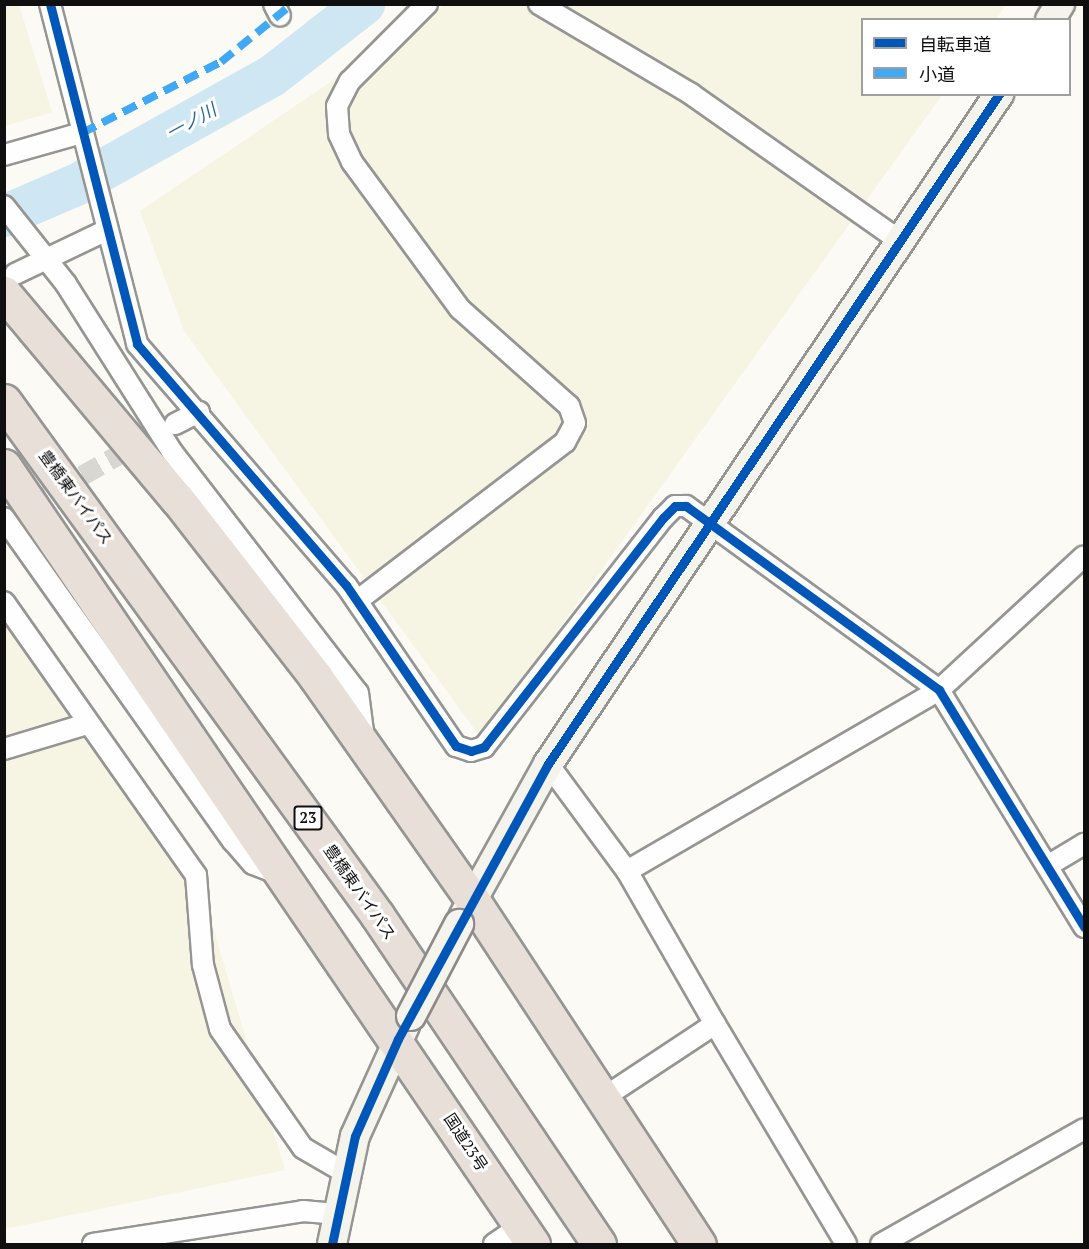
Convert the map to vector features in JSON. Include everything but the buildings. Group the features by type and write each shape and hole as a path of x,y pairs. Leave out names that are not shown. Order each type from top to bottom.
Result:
{"highway":[{"path":"10,284 315,676 466,912 603,1098 699,1245"},
{"name":"豊橋東バイパス","path":"4,401 377,915 599,1245"},
{"name":"国道23号","path":"4,466 284,876 405,1028 527,1235"}],"street":[{"path":"50,4 137,344 199,412 357,601 442,732 471,751 484,747 675,506 686,506 939,690 1049,865 1084,927"},
{"path":"357,601 565,442 575,423 569,406 460,309 352,162 339,134 337,106 350,81 427,4"},
{"path":"539,4 691,94 900,241"},
{"path":"1051,18 1060,4"},
{"path":"332,1245 344,1172 405,1028 548,764 708,520 998,96"},
{"path":"4,155 82,133"},
{"path":"4,206 66,284 173,453 358,693 366,754"},
{"path":"10,284 42,256 60,249 105,223"},
{"path":"175,424 199,412"},
{"path":"4,518 233,841 253,864 284,876"},
{"path":"627,872 939,690 1084,556"},
{"path":"4,602 87,724 196,875 203,965 220,1029 303,1148 344,1172"},
{"path":"4,750 87,724"},
{"path":"548,764 627,872 846,1245"},
{"path":"1049,865 1084,844"},
{"path":"603,1098 715,1024"},
{"path":"881,1245 1084,1129"},
{"path":"93,1245 303,1211 336,1214"},
{"path":"494,1245 527,1235"}],"shaded area":[{"path":"5,4 19,5 52,112 5,126"},
{"path":"444,5 1006,5 997,18 861,18 861,96 941,96 481,738 184,331 140,211"},
{"path":"4,622 201,887 285,1170 5,1229"}],"waterway":[{"name":"一ノ川","path":"4,216 76,185 272,76 364,4"}],"tunnel":[{"path":"4,520 174,424"}],"marked path":[{"path":"82,133 221,62 292,4"}],"cycle path":[{"path":"50,4 137,344 346,585 456,746 471,751 484,747 663,518 675,506 686,506 939,690 1084,927"},
{"path":"332,1244 355,1136 398,1039 548,764 998,96"}]}
